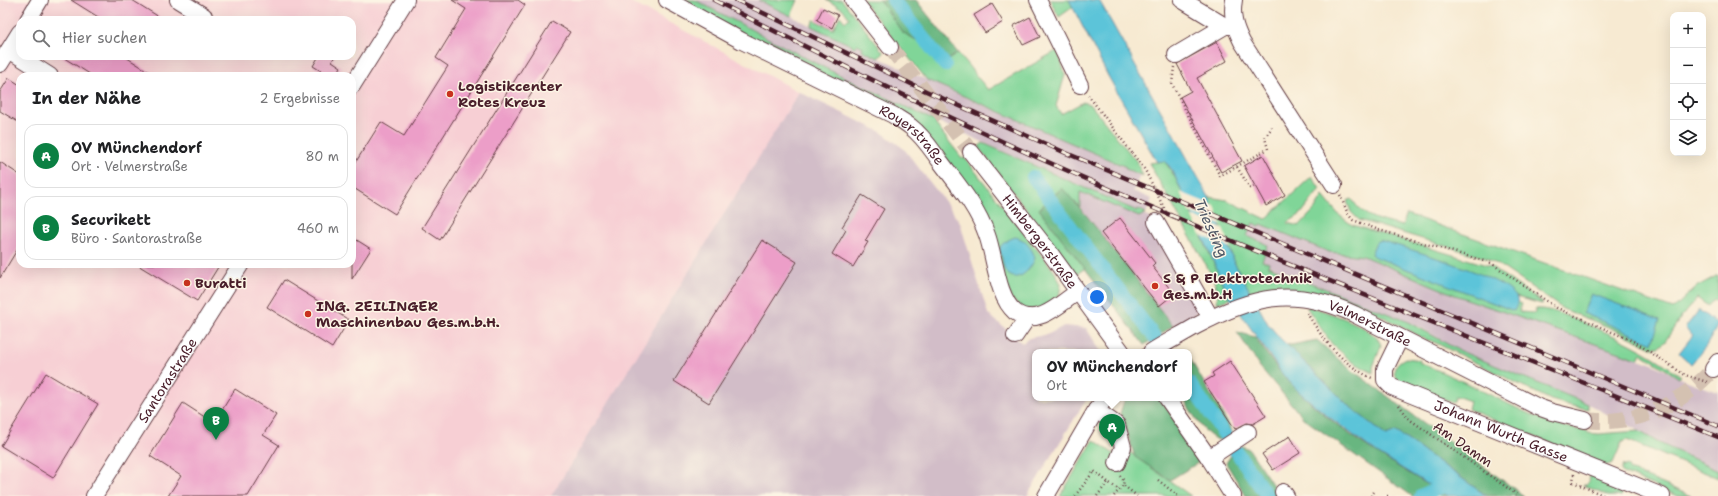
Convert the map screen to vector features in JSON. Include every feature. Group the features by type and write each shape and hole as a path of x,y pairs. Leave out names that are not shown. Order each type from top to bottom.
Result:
{"street":[{"path":"30,16 40,0"},
{"path":"178,0 204,16"},
{"path":"356,80 406,0"},
{"name":"Royerstraße","path":"667,0 742,40 893,115 911,127 925,141 976,209 987,236 1003,293 1016,312 1028,317"},
{"path":"853,0 890,47"},
{"path":"1038,0 1080,85"},
{"path":"1182,0 1230,26 1334,184"},
{"path":"1230,26 1234,0"},
{"path":"1176,55 1230,26"},
{"path":"0,64 16,38"},
{"path":"8,50 16,55"},
{"path":"24,60 44,72"},
{"name":"Himbergerstraße","path":"971,152 1047,249 1120,349"},
{"path":"1161,217 1215,316"},
{"name":"Santorastraße","path":"94,496 238,268"},
{"path":"1015,336 1028,317 1040,316 1052,310 1077,292"},
{"name":"Velmerstraße","path":"1155,349 1215,316 1237,306 1271,298 1304,298 1328,304 1364,319 1538,407 1585,420"},
{"path":"1388,384 1384,375 1385,368 1400,338"},
{"name":"Johann Wurth Gasse","path":"1388,384 1404,392 1662,496"},
{"path":"1169,401 1209,458 1233,496"},
{"path":"1046,496 1101,404 1117,425 1122,447 1117,463"},
{"path":"1209,458 1248,432"}],"path":[{"path":"1176,55 1172,84 1210,153 1220,176 1268,149 1265,138 1272,127"},
{"path":"1080,85 1142,165 1161,217"},
{"path":"1238,167 1250,188 1255,186"},
{"path":"1334,184 1353,220 1379,230 1491,263 1557,308 1636,342 1685,375 1698,380"},
{"path":"1303,309 1322,337 1336,352 1370,377 1388,384"},
{"name":"Am Damm","path":"1388,384 1396,401 1409,419 1519,496"},
{"path":"1576,461 1573,482 1605,496"},
{"path":"1114,496 1123,485 1124,481 1114,469 1117,463"},
{"path":"1075,496 1094,471 1118,490"},
{"path":"1158,480 1178,496"},
{"path":"1097,496 1108,482"},
{"path":"1123,485 1137,496"},
{"path":"1371,496 1374,492"}],"shaded area":[{"path":"0,0 627,0 799,92 881,132 904,149 960,223 988,314 1022,343 1030,338 1049,334 1064,326 1086,328 1099,349 1032,349 1032,401 1085,401 1027,496 0,496"},
{"path":"695,0 758,0 855,47 857,44 863,47 862,50 962,96 1127,167 1126,169 1140,175 1133,191 1152,199 1146,213 1137,211 947,126 819,65"},
{"path":"799,92 881,132 904,149 960,223 988,314 1022,343 1030,338 1049,334 1064,326 1086,328 1099,349 1032,349 1032,401 1085,401 1027,496 551,496"},
{"path":"1079,192 1139,216 1143,215 1168,225 1198,279 1202,308 1191,317 1173,326 1080,207"},
{"path":"1253,222 1329,252 1363,256 1455,295 1549,326 1655,365 1679,378 1718,392 1718,470 1657,442 1588,404 1458,350 1420,327 1268,265 1269,263 1262,261 1268,245 1247,236"}],"green space":[{"path":"674,0 695,0 819,65 937,122 936,125 962,158 964,157 1054,271 1061,284 1059,296 1043,308 1025,310 1011,299 986,219 921,129"},
{"path":"758,0 798,0 791,16"},
{"path":"826,0 842,0 884,53 878,58 862,50 863,47 857,44 855,47 811,26 814,20 833,29 840,16 845,22 849,18 843,9"},
{"path":"862,0 880,0 902,32 922,43 942,64 958,53 988,90 1058,50 1065,75 1056,106 1061,114 1083,102 1090,104 1137,162 1143,176 1126,169 1126,167 927,80"},
{"path":"880,0 916,0 958,53 942,64 922,43 902,32"},
{"path":"1050,0 1069,0 1073,7 1059,17"},
{"path":"983,143 1137,211 1138,209 1146,213 1139,217 1080,192 1080,207 1061,189 1039,209 1085,268 1077,274 1042,233 1044,232 978,147"},
{"path":"1165,161 1176,179 1230,299 1217,303 1218,292 1212,276 1149,163"},
{"path":"1312,176 1320,189 1301,214 1287,223 1299,226 1315,209 1323,196 1339,215 1352,225 1490,266 1543,303 1516,297 1515,301 1522,304 1519,312 1535,313 1535,309 1541,309 1558,313 1579,321 1632,345 1681,376 1679,378 1641,353 1638,359 1455,295 1363,256 1329,252 1261,224 1260,226 1253,223 1247,236 1268,245 1262,261 1269,263 1268,266 1409,322 1458,350 1588,404 1588,409 1551,400 1357,305 1331,297 1279,291 1279,289 1250,292 1235,264 1209,197 1227,200 1266,219"},
{"path":"1062,188 1087,216 1173,326 1144,345 1039,209"},
{"path":"1352,199 1362,211 1373,218 1402,226 1407,214 1673,309 1696,287 1718,275 1718,302 1714,299 1708,306 1697,298 1681,317 1664,343 1659,347 1651,347 1611,328 1563,309 1502,267 1486,258 1359,220 1351,212 1347,201"},
{"path":"1308,306 1361,326 1371,332 1378,339 1381,346 1373,367 1373,373 1351,361 1332,344 1307,308"},
{"path":"1237,332 1255,337 1272,362 1284,376 1320,411 1340,427 1382,457 1448,496 1412,496 1303,418 1260,367"},
{"path":"1317,340 1345,365 1524,496 1487,496 1396,432 1386,436 1348,405 1286,344 1291,345"},
{"path":"1406,358 1420,360 1419,362 1544,420 1558,425 1587,431 1588,433 1599,434 1639,431 1657,442 1718,470 1718,478 1627,440 1622,442 1613,463 1604,466 1468,409 1470,401 1456,396 1453,403 1421,392 1409,386 1399,380 1394,373 1398,363"},
{"path":"1192,362 1232,431 1226,438 1219,440 1204,430 1185,401 1192,401"},
{"path":"1124,401 1163,401 1201,461 1170,480 1135,457 1120,413"},
{"path":"1094,440 1114,454 1121,446 1191,496 1060,496"},
{"path":"1242,446 1249,449 1280,496 1246,496 1226,463 1233,452"},
{"path":"1623,464 1623,467 1627,465 1630,470 1691,496 1678,496 1623,473 1621,470"},
{"path":"1591,474 1624,488 1621,496 1608,496 1583,485 1587,484"}],"water":[{"name":"Triesting","path":"1069,0 1099,0 1209,197 1235,264 1268,324 1280,338 1348,405 1386,436 1396,432 1487,496 1448,496 1437,490 1377,453 1329,417 1299,392 1283,375 1227,294 1172,170 1165,161 1157,162 1108,76"},
{"path":"1015,237 1022,239 1028,244 1035,258 1031,266 1024,274 1016,277 1007,273 1003,266 1000,250 1004,243"},
{"path":"1380,240 1455,264 1496,282 1510,290 1517,299 1517,304 1514,311 1373,256 1371,254 1376,242"},
{"path":"1591,294 1660,320 1652,343 1583,313"},
{"path":"1699,310 1718,325 1706,346 1691,364 1679,353 1693,335 1685,328"}],"pier":[{"path":"1180,192 1215,206 1222,226 1189,212"},
{"path":"1191,215 1223,229 1231,248 1200,235"}],"building":[{"path":"71,0 132,0 158,16 97,16"},
{"name":"Logistikcenter Rotes Kreuz","path":"452,0 518,0 525,5 395,214 356,190 356,162 381,122 404,136 448,66 436,58 466,9"},
{"path":"992,4 1003,22 985,33 974,15"},
{"path":"823,8 838,15 832,28 817,20"},
{"path":"1030,17 1040,37 1023,45 1013,26"},
{"path":"552,21 570,32 440,240 422,228"},
{"path":"1217,42 1227,61 1197,78 1242,161 1221,172 1180,97 1191,91 1177,64"},
{"path":"67,60 130,60 150,72 87,72"},
{"path":"317,60 333,60 341,67 338,72 323,72 313,66"},
{"path":"9,78 16,82 16,121 0,111 0,92"},
{"path":"1263,155 1285,195 1266,206 1244,166"},
{"path":"0,162 16,172 16,252 0,278"},
{"path":"862,195 884,209 865,241 868,242 853,267 832,254 846,230 842,227"},
{"path":"1120,218 1155,263 1152,266 1174,294 1159,306 1101,233"},
{"path":"356,240 371,249 352,279 352,268 356,268"},
{"path":"762,240 797,262 709,403 674,381"},
{"name":"Buratti","path":"143,268 218,268 197,301"},
{"name":"ING. ZEILINGER Maschinenbau Ges.m.b.H.","path":"284,280 349,320 332,348 267,307"},
{"path":"1230,361 1266,416 1253,424 1247,423 1235,429 1204,382 1214,376 1212,373"},
{"path":"46,373 98,404 53,478 1,446"},
{"path":"235,389 276,415 263,435 279,445 248,496 168,496 181,476 150,456 183,403 214,423"},
{"path":"1290,436 1300,453 1273,470 1262,454"}],"waterway":[{"path":"893,0 945,65"},
{"path":"1033,177 1164,349"},
{"path":"1192,387 1267,496"},
{"path":"1421,496 1450,483"}],"tunnel":[{"path":"890,47 971,152"},
{"path":"1585,420 1621,420 1655,411 1686,393 1713,369"}],"railway":[{"path":"714,0 889,88 1066,170 1310,273 1718,437"},
{"path":"736,0 926,91 1066,153 1718,426"}],"place":[{"name":"Logistikcenter Rotes Kreuz","path":"450,94"},
{"name":"Buratti","path":"187,283"},
{"name":"S & P Elektrotechnik Ges.m.b.H","path":"1155,286"},
{"name":"ING. ZEILINGER Maschinenbau Ges.m.b.H.","path":"308,314"},
{"name":"Securikett","path":"216,440"},
{"name":"OV Münchendorf","path":"1112,447"}]}
